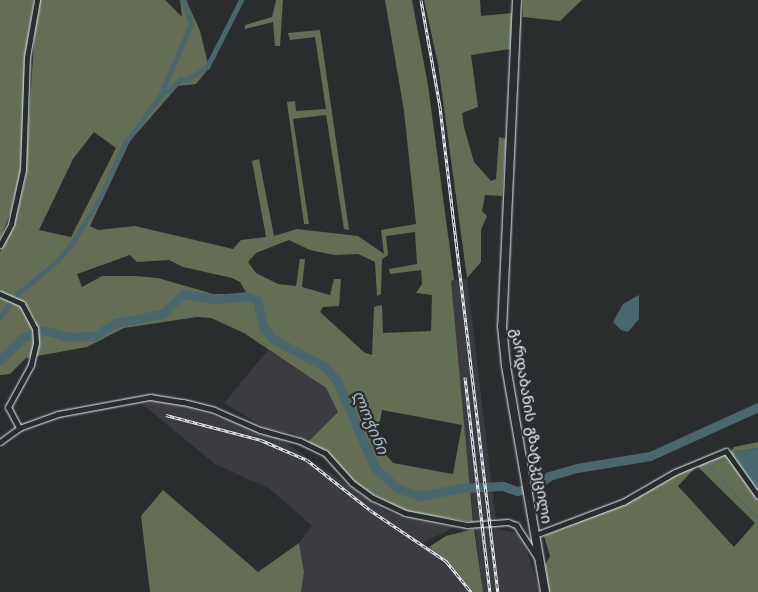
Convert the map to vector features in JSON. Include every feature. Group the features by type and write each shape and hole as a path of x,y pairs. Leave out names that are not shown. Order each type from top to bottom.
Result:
{"main road":[{"name":"გარდაბანის გზატკეცილი","path":"517,0 502,326 506,366 545,592"}],"street":[{"path":"0,245 11,224 23,170 27,57 37,0"},
{"path":"0,294 22,304 35,328 36,344 31,365 8,407 19,428"},
{"path":"0,442 19,428 58,414 150,397 214,410 260,430 300,441 324,454 352,483 373,498 405,513 467,525 508,522 516,525 540,561"},
{"path":"536,535 623,502 675,472 726,451 758,496"}],"shaded area":[{"path":"467,278 497,529 517,533 524,543 540,592 483,592 468,473 451,281"},
{"path":"268,350 326,388 338,412 308,442 295,434 265,428 224,403"},
{"path":"155,400 178,404 279,438 384,510 405,518 455,527 423,543 472,592 301,592 304,572 299,543 312,526 270,489 215,464 142,404"}],"green space":[{"path":"0,0 34,0 29,31 20,172 11,211 0,239"},
{"path":"40,0 165,0 182,17 180,0 186,0 200,31 209,68 196,84 178,86 130,141 90,226 98,230 135,226 233,249 241,240 266,237 252,161 259,159 274,236 297,229 358,236 384,254 381,230 416,224 404,111 385,0 412,0 428,85 454,280 451,281 473,522 406,511 361,488 308,442 338,412 326,388 244,333 211,318 197,317 124,328 87,347 26,358 10,374 0,375 0,298 21,305 31,321 36,321 25,303 0,292 0,252 14,226 25,180 35,28","holes":["94,132 116,148 71,237 39,230 73,159","415,232 417,264 389,269 390,274 421,270 422,284 416,293 432,295 431,331 383,333 382,305 374,307 372,355 365,353 320,312 323,307 339,306 341,279 334,279 330,295 302,287 305,259 300,259 296,286 278,284 256,273 248,262 256,253 289,240 310,250 334,255 358,254 375,262 377,296 381,294 382,259 388,255 386,236","130,255 137,262 169,260 183,267 232,278 240,282 247,294 213,294 158,278 135,276 102,276 82,287 77,274","382,410 462,425 453,474 393,463 376,443"]},
{"path":"276,0 283,0 280,46 275,46 273,22 245,29 245,25 272,17"},
{"path":"424,0 480,0 481,16 512,13 510,49 471,55 478,107 462,113 464,127 474,162 491,181 496,179 499,137 506,139 502,196 485,195 482,211 487,216 481,230 481,262 467,278 438,64"},
{"path":"523,0 582,0 560,21 523,17"},
{"path":"320,30 349,230 344,229 326,115 293,119 309,224 304,224 287,102 295,101 296,111 326,109 315,37 290,40 288,33"},
{"path":"758,442 758,448 735,452 735,458 758,490 758,592 549,592 544,567 550,556 544,536 622,505 700,461 722,454 727,456 734,447","holes":["697,466 755,523 734,547 678,486"]},
{"path":"163,490 258,572 299,543 304,572 301,592 150,592 141,516"},
{"path":"474,529 483,592 472,592 429,547 446,536"}],"water":[{"path":"639,295 639,319 628,332 621,330 613,322 623,304"},
{"path":"758,448 758,490 735,458 735,452"}],"waterway":[{"path":"16,295 56,262 71,245 100,198 125,143 160,96 191,24 183,0"},
{"path":"162,92 169,91 180,79 187,80 207,67 241,0"},
{"name":"ლოჭინი","path":"0,360 23,337 44,330 69,337 94,336 116,323 162,314 184,294 214,299 246,296 257,300 263,327 273,339 325,367 337,381 375,468 397,488 420,496 462,488 503,486 517,491 535,487 549,476 577,468 650,456 758,407"},
{"path":"0,317 12,300"},
{"path":"728,459 707,463 758,519"}],"railway":[{"path":"421,0 440,107 498,592"},
{"path":"465,377 490,592"},
{"path":"166,415 261,440 307,460 370,510 446,561 471,592"}]}
